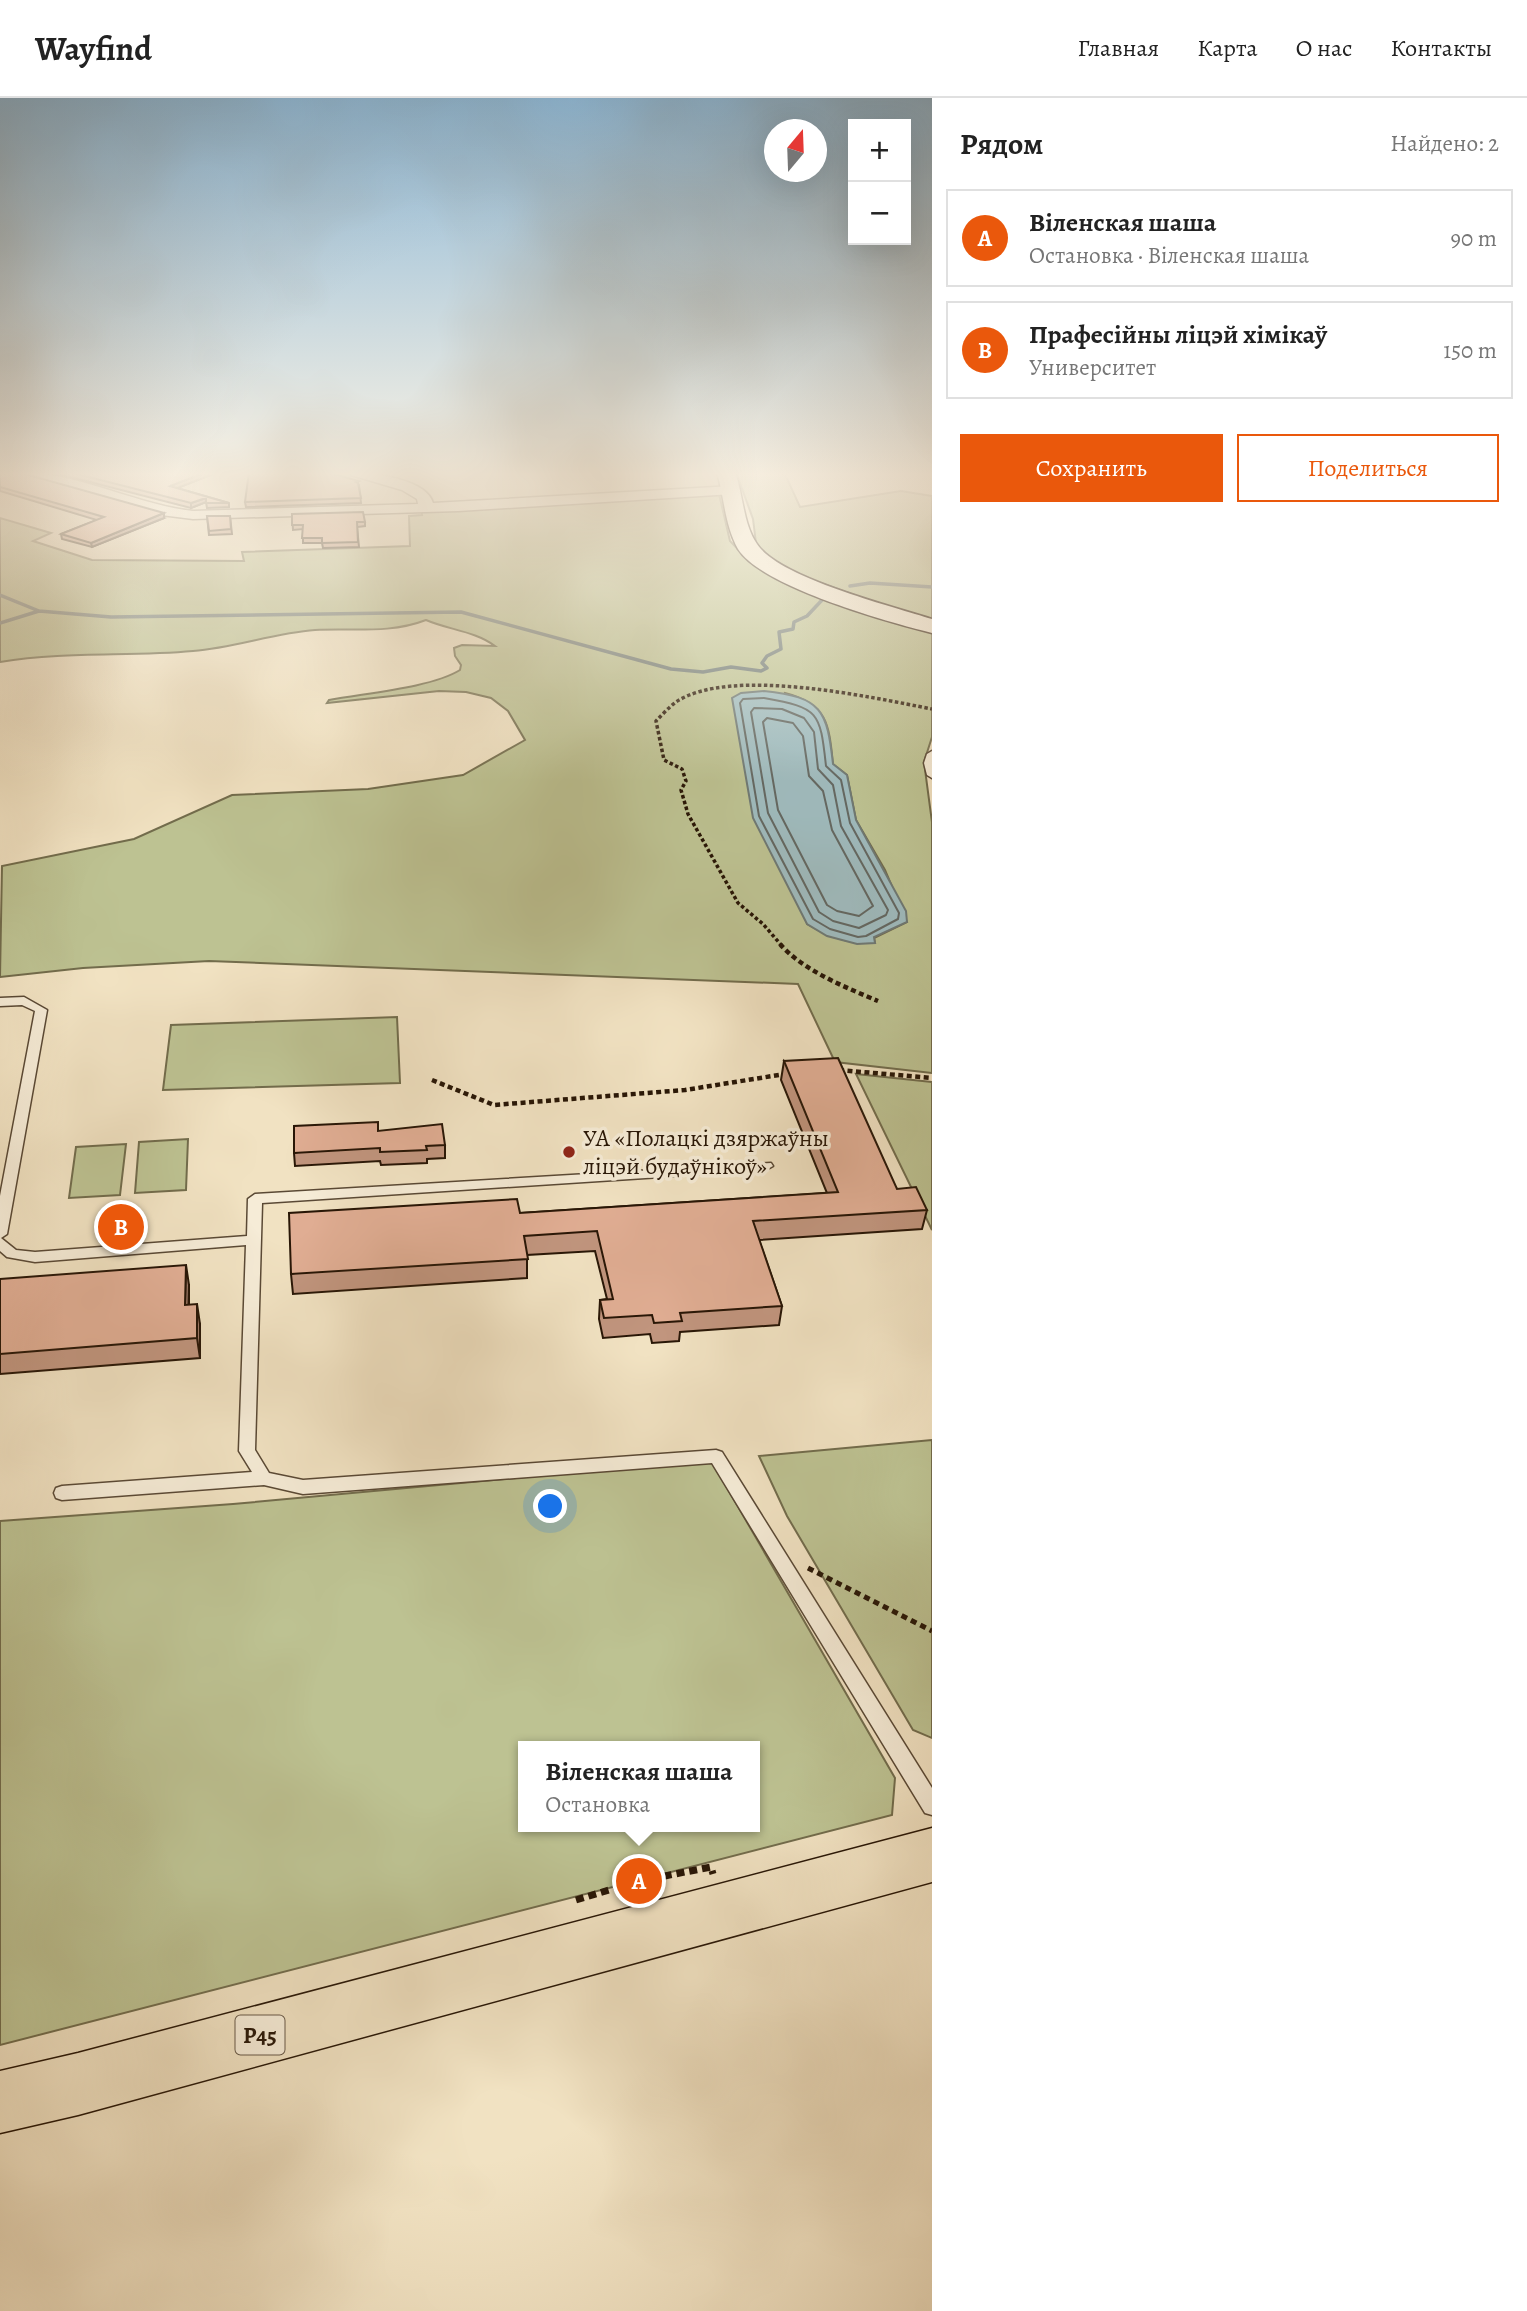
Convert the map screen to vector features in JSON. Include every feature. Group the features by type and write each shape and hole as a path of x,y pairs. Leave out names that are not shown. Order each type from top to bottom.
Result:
{"main road":[{"path":"790,575 932,626"},
{"name":"Р45","path":"0,2102 78,2084 932,1855"}],"lane":[{"path":"932,754 929,763 932,775"},
{"path":"0,1002 24,1000 41,1010 0,1234"},
{"path":"264,1478 247,1451 255,1199 765,1166"},
{"path":"0,1243 12,1254 35,1257 252,1240"},
{"path":"62,1493 264,1478 303,1487 716,1455 932,1806"}],"path":[{"path":"878,1000 844,987 788,953 738,902 688,814 681,790 686,781 682,769 664,760 656,721 661,712 694,694 730,686 812,689 932,709"},
{"path":"835,1070 932,1078"},
{"path":"432,1080 494,1105 685,1090 795,1073"},
{"path":"780,1561 799,1563 932,1630"}],"green space":[{"path":"0,575 783,575 932,632 932,737 924,762 932,822 932,1073 835,1062 798,984 209,961 83,968 0,977 2,866 134,839 232,795 368,789 463,775 525,740 508,711 491,698 466,692 439,691 327,703 329,700 415,686 448,676 460,670 461,665 455,656 454,648 462,645 495,646 479,637 426,620 385,629 315,630 284,634 193,651 49,656 0,662","holes":["785,693 810,703 824,718 833,764 847,775 856,820 885,870 907,922 874,938 875,943 840,939 807,924"]},
{"path":"800,575 932,575 932,623"},
{"path":"397,1017 400,1083 163,1090 171,1025"},
{"path":"856,1074 932,1082 932,1230"},
{"path":"188,1139 186,1190 135,1193 139,1142"},
{"path":"126,1144 120,1195 69,1198 76,1147"},
{"path":"932,1440 932,1738 913,1730 787,1516 759,1456"},
{"path":"711,1460 895,1778 892,1815 0,2045 0,1521 233,1504"}],"water":[{"path":"764,691 810,702 824,719 833,764 847,775 856,820 906,911 907,922 874,937 875,943 857,944 827,936 807,924 753,818 732,698 741,693"}],"building":[{"path":"838,1058 897,1189 916,1187 927,1210 753,1221 782,1306 680,1313 682,1321 654,1323 652,1315 604,1318 600,1300 613,1299 597,1231 524,1236 528,1259 291,1274 289,1213 517,1199 520,1213 838,1192 784,1061"},
{"path":"378,1122 378,1131 442,1124 445,1145 426,1146 427,1150 380,1152 380,1148 294,1153 294,1126"},
{"path":"186,1265 185,1305 197,1304 197,1338 0,1354 0,1279"}],"waterway":[{"path":"850,586 870,583 932,587"},
{"path":"0,595 39,611"},
{"path":"39,611 111,617 461,612 671,669 703,672 731,667 761,671 767,668 762,663 767,656 781,649 779,632 793,629 794,622 807,616 823,599"},
{"path":"0,623 39,611"}],"place":[{"name":"УА «Полацкі дзяржаўны ліцэй будаўнікоў»","path":"569,1152"},
{"name":"Прафесійны ліцэй хімікаў","path":"121,1227"},
{"name":"Віленская шаша","path":"639,1881"}]}
